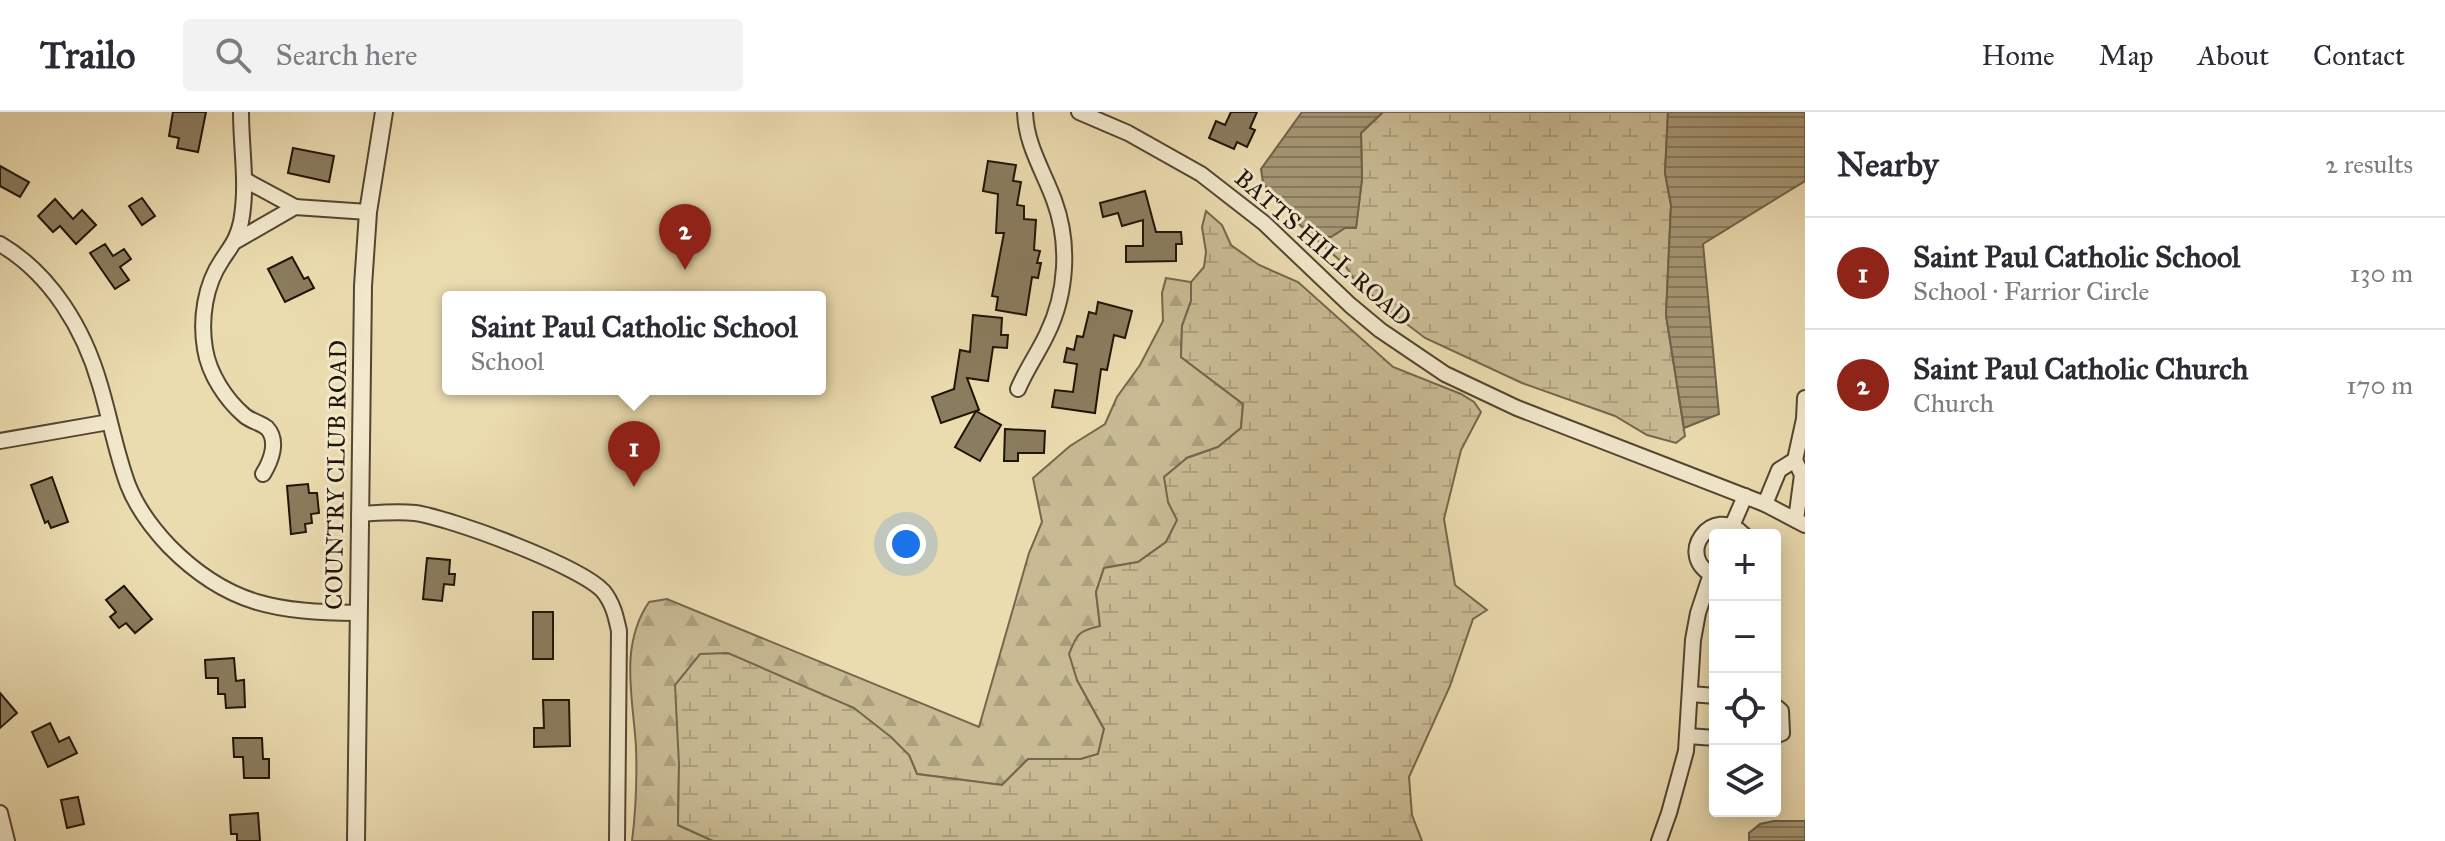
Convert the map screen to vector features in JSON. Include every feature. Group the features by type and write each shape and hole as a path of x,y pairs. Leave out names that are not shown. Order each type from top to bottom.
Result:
{"street":[{"path":"241,112 245,180 241,221 236,241 221,261 210,284 204,306 204,347 209,366 233,404 248,419 266,428 272,437 270,463 263,474"},
{"name":"COUNTRY CLUB ROAD","path":"356,841 363,286 368,212 384,112"},
{"path":"1018,389 1053,318 1064,272 1065,248 1057,210 1028,140 1025,112"},
{"name":"BATTS HILL ROAD","path":"1079,112 1140,139 1212,182 1264,223 1370,322 1445,374 1517,408 1765,504 1800,522"},
{"path":"245,180 295,207 368,212"},
{"path":"236,241 295,207"},
{"path":"0,244 27,263 73,319 93,362 129,488 157,533 214,585 257,603 291,610 358,613"},
{"path":"1800,522 1802,475 1795,460 1805,398"},
{"path":"0,441 109,422"},
{"path":"1765,504 1779,470 1795,460"},
{"path":"1738,529 1745,496"},
{"path":"359,514 412,513 448,520 567,569 602,590 615,612 619,631 617,841"},
{"path":"1711,529 1715,526 1732,529"},
{"path":"1709,530 1697,544 1699,562 1709,571"},
{"path":"1659,841 1688,736 1693,640 1698,613 1709,585"},
{"path":"1691,694 1709,696"},
{"path":"1781,711 1781,733"},
{"path":"1688,736 1709,738"},
{"path":"0,813 7,841"}],"green space":[{"path":"1383,112 1668,112 1665,173 1671,205 1666,315 1685,436 1676,443 1647,435 1615,416 1522,383 1425,338 1386,308 1311,235 1330,237 1345,228 1356,228 1362,179 1361,133"},
{"path":"1206,211 1222,225 1231,245 1259,265 1298,282 1393,367 1461,394 1474,402 1481,412 1461,450 1444,519 1455,585 1487,610 1473,619 1450,686 1409,777 1412,815 1422,841 713,841 678,825 675,685 700,654 728,653 854,708 909,755 917,774 1002,785 1028,759 1081,759 1098,754 1104,729 1077,680 1069,654 1079,634 1100,626 1096,592 1104,568 1138,562 1166,542 1177,520 1168,502 1164,477 1187,458 1218,447 1241,428 1243,404 1181,357 1182,326 1191,301 1191,282 1204,267 1206,252 1202,227"},
{"path":"1166,278 1191,282 1191,301 1182,326 1181,357 1243,404 1241,428 1218,447 1186,458 1168,502 1178,520 1166,542 1138,562 1104,568 1096,592 1100,626 1077,680 1104,729 1098,754 1081,759 1028,759 1002,785 917,774 909,755 854,708 766,672 679,765 678,825 713,841 632,841 636,747 631,654 634,636 649,602 667,599 979,727 1029,553 1042,522 1033,478 1070,446 1105,424 1117,397 1140,365 1163,321 1162,293"}],"shaded area":[{"path":"1302,112 1383,112 1361,133 1362,179 1356,228 1345,228 1331,237 1311,235 1289,215 1263,183 1261,169"},
{"path":"1668,112 1805,112 1805,181 1703,244 1719,414 1684,428 1666,315 1671,205 1665,173"},
{"path":"1805,821 1805,841 1749,841 1749,833 1760,824"}],"building":[{"path":"173,112 206,112 198,152 177,148 179,138 169,136"},
{"path":"1231,112 1257,112 1250,128 1255,130 1247,147 1237,142 1234,149 1209,138 1216,121 1225,125"},
{"path":"293,148 334,156 329,182 288,173"},
{"path":"988,161 1016,165 1013,181 1021,182 1017,205 1024,206 1024,219 1036,220 1034,250 1040,251 1037,263 1041,263 1038,278 1032,277 1026,315 996,310 998,297 992,296 1004,233 996,233 998,194 983,191"},
{"path":"0,166 29,182 20,197 0,186"},
{"path":"1145,191 1156,232 1181,232 1182,244 1176,244 1176,261 1126,262 1126,246 1143,246 1143,220 1122,226 1118,213 1103,217 1100,203"},
{"path":"142,198 155,216 142,225 129,206"},
{"path":"55,199 73,219 82,210 96,225 76,244 60,226 53,232 38,216"},
{"path":"105,244 113,256 124,249 131,259 120,267 129,280 115,289 90,253"},
{"path":"292,257 304,279 308,277 314,288 285,302 268,269"},
{"path":"1098,302 1132,311 1125,338 1114,335 1107,370 1101,369 1095,413 1052,407 1055,390 1073,392 1077,364 1064,362 1067,348 1074,350 1077,336 1083,337 1089,312 1096,314"},
{"path":"973,315 1002,318 1001,335 1008,335 1007,348 993,347 988,381 967,378 979,410 941,423 932,397 954,389 960,350 970,352"},
{"path":"976,411 1001,425 980,461 955,447"},
{"path":"1005,429 1045,431 1044,453 1018,453 1018,461 1004,461"},
{"path":"52,477 68,522 51,528 48,521 45,523 31,485"},
{"path":"308,484 309,493 317,493 319,513 311,514 312,523 305,524 306,532 291,534 287,486"},
{"path":"427,558 450,560 449,574 455,574 454,585 444,584 442,601 423,599"},
{"path":"124,586 152,619 135,633 126,623 119,628 110,617 116,612 106,600"},
{"path":"533,612 553,612 553,659 533,659"},
{"path":"234,658 236,681 244,680 245,707 226,708 225,694 218,694 218,678 206,678 205,660"},
{"path":"0,693 17,713 0,728"},
{"path":"543,700 569,700 570,746 534,747 534,728 544,728"},
{"path":"50,723 59,742 69,737 77,753 48,767 32,732"},
{"path":"233,738 262,738 263,759 269,759 269,778 244,778 243,757 234,757"},
{"path":"78,797 84,824 67,828 61,800"},
{"path":"258,813 260,841 237,841 237,834 231,834 230,815"}],"place":[{"name":"Saint Paul Catholic Church","path":"685,270"},
{"name":"Saint Paul Catholic School","path":"634,487"}]}
